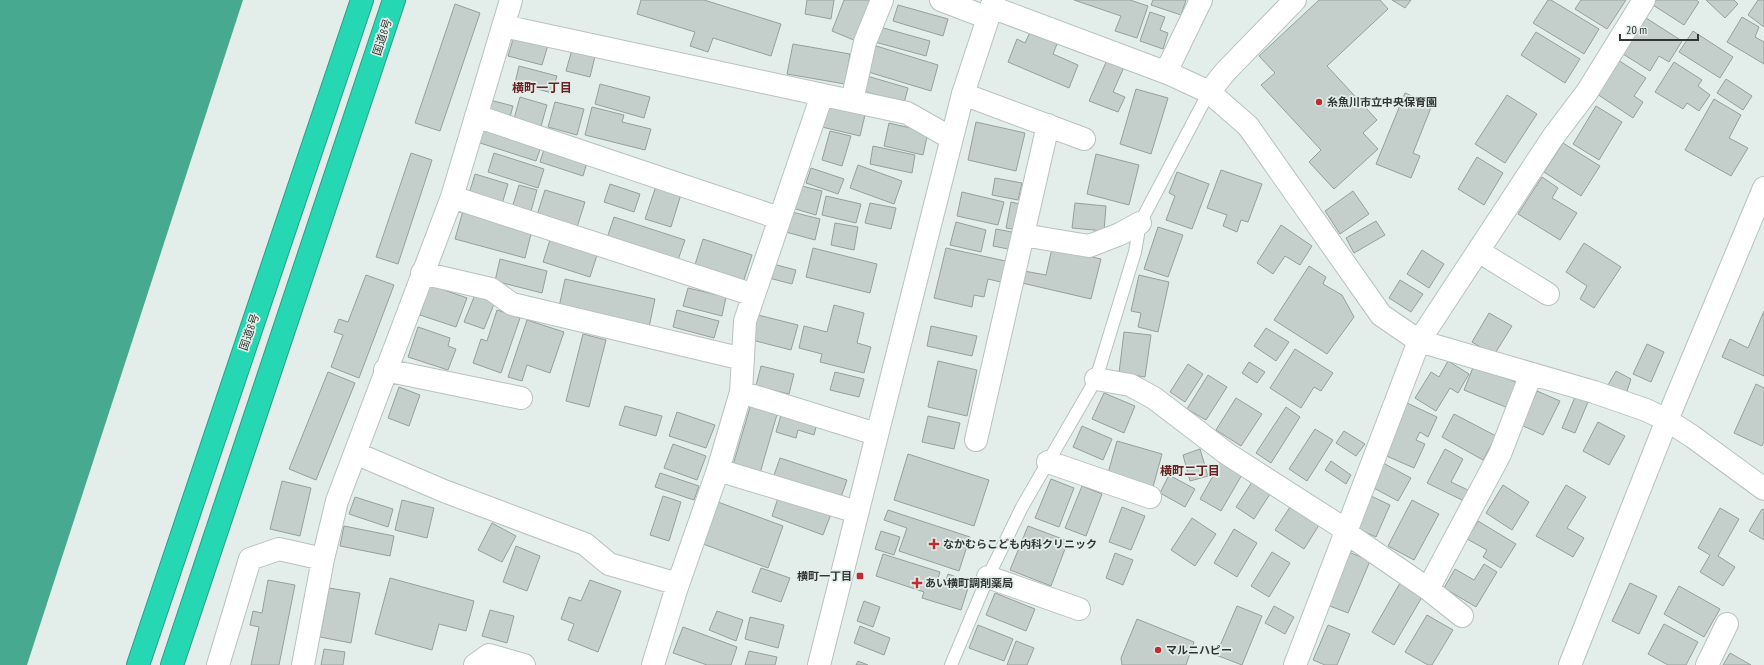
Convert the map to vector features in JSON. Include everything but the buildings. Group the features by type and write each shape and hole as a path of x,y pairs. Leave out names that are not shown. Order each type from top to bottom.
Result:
{"highway":[{"name":"国道8号","path":"138,665 362,0"},
{"name":"国道8号","path":"172,665 394,0"}],"street":[{"path":"303,665 323,559 337,501 385,370 452,197 511,0"},
{"path":"852,101 865,42 882,0"},
{"path":"941,0 991,8 1166,72 1209,92 1248,126 1381,315 1419,341 1638,407 1667,420 1764,489"},
{"path":"1166,72 1201,0"},
{"path":"1209,92 1226,71 1295,0"},
{"path":"1295,665 1419,341 1553,137 1587,92 1644,0"},
{"path":"820,665 876,434 951,138 963,94 991,8"},
{"path":"503,26 907,113 951,138"},
{"path":"963,94 1084,139"},
{"path":"653,665 678,584 718,470 741,392 745,321 822,95"},
{"path":"476,116 779,218"},
{"path":"976,440 1048,125"},
{"path":"1570,665 1667,420 1764,188"},
{"path":"452,197 754,295"},
{"path":"1023,235 1089,246 1120,234 1140,223"},
{"path":"1478,251 1548,294"},
{"path":"422,273 491,289 512,304 743,359"},
{"path":"385,370 521,398"},
{"path":"1428,589 1500,454 1531,374"},
{"path":"1096,379 1130,385 1154,398 1226,453 1345,531 1428,589 1462,616"},
{"path":"741,392 876,434"},
{"path":"355,453 444,491 585,544 609,564 678,584"},
{"path":"1048,462 1150,497"},
{"path":"718,470 857,512"},
{"path":"218,665 250,559 279,549 323,559"},
{"path":"988,577 1079,609"},
{"path":"1707,665 1727,624"},
{"path":"476,665 489,655 524,665"}],"lane":[{"path":"951,665 988,577 1022,507 1096,379 1135,252 1140,223 1209,92"}],"shaded area":[{"path":"0,0 243,0 27,665 0,665"}],"place":[{"name":"糸魚川市立中央保育園","path":"1319,102"},
{"name":"なかむらこども内科クリニック","path":"934,544"},
{"name":"横町一丁目","path":"860,576"},
{"name":"あい横町調剤薬局","path":"917,583"},
{"name":"マルニハピー","path":"1158,650"}],"district":[{"name":"横町一丁目","path":"542,88"},
{"name":"横町二丁目","path":"1190,471"}]}
